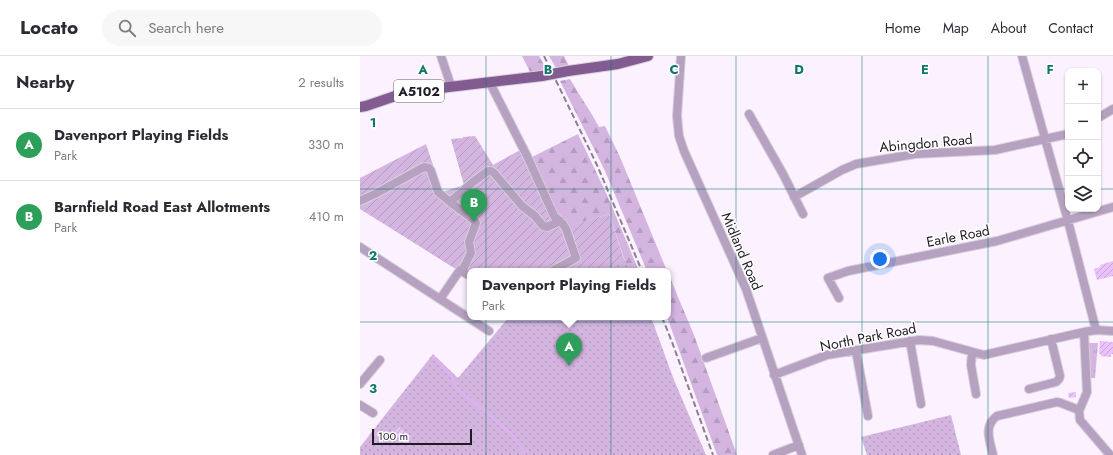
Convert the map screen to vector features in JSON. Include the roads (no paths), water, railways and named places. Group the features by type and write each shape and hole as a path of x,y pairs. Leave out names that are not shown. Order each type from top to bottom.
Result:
{"main road":[{"name":"A5102","path":"362,108 407,92 542,76 618,64 648,56"}],"street":[{"path":"441,56 451,86"},
{"name":"Midland Road","path":"681,56 677,116 679,136 684,151 746,289 802,455"},
{"path":"1022,56 1068,221 1082,286 1096,330"},
{"path":"490,83 528,158 554,216 566,229 576,258 558,268"},
{"path":"1101,116 1113,109"},
{"path":"749,114 783,174 803,214"},
{"name":"Abingdon Road","path":"794,197 842,170 856,164 915,154 995,150 1065,135"},
{"path":"360,201 424,167 429,168 432,171 438,192 474,220 476,223 469,242 470,253 462,271 460,270 440,299"},
{"path":"450,202 473,182 490,171 494,173 522,206 535,216 543,226 547,227 560,221"},
{"name":"Earle Road","path":"839,298 828,278 835,275 848,271 997,241 1113,207"},
{"path":"360,247 467,317"},
{"path":"462,271 467,274"},
{"path":"472,320 489,331"},
{"name":"North Park Road","path":"774,375 827,356 925,339 984,354 1084,332 1096,330 1113,331"},
{"path":"1084,332 1087,392 1079,410 1080,420 1110,455"},
{"path":"706,358 762,338"},
{"path":"1029,388 1056,382 1060,378 1052,339"},
{"path":"910,341 922,404"},
{"path":"856,351 868,416"},
{"path":"972,352 971,365 976,394"},
{"path":"360,384 380,360"},
{"path":"993,455 988,432 992,420 997,416 1057,402 1079,410"},
{"path":"360,405 373,413"},
{"path":"773,455 799,445"}],"waterway":[{"path":"433,357 452,378 457,388 514,436 525,455"}],"railway":[{"path":"544,56 597,165 641,268"},
{"path":"663,320 713,455"}],"place":[{"name":"Barnfield Road East Allotments","path":"474,222"},
{"name":"Davenport Playing Fields","path":"569,366"}]}
